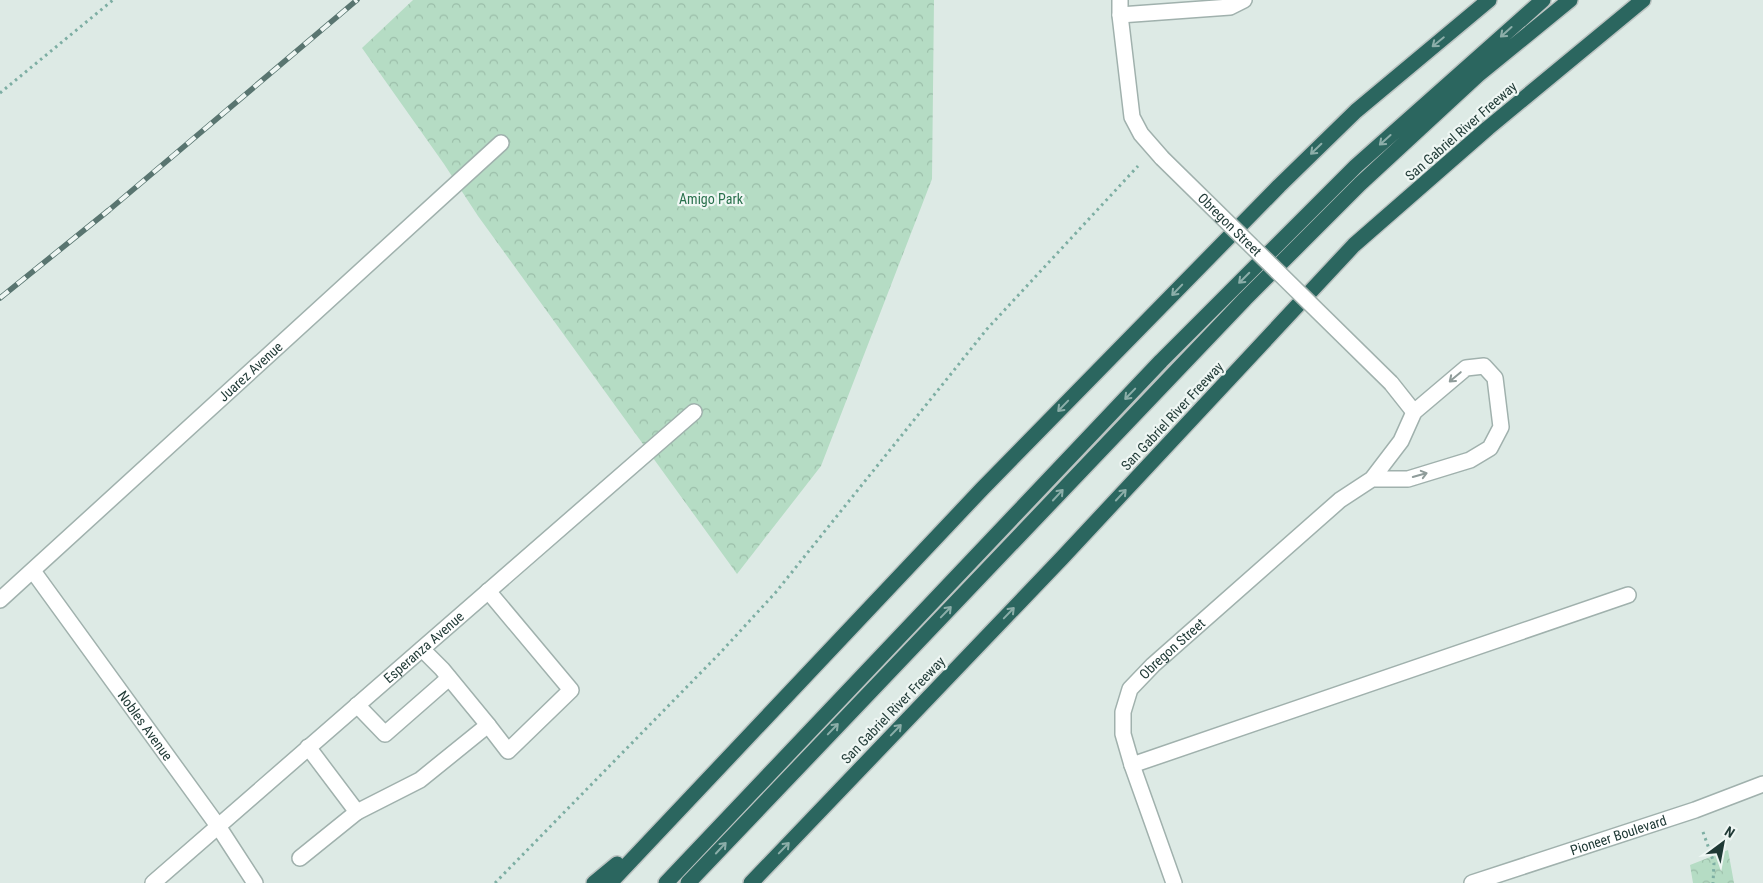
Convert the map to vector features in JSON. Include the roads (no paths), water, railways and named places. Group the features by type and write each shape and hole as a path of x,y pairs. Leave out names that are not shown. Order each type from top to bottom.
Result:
{"highway":[{"path":"610,883 982,489 1279,186 1356,111 1489,0"},
{"path":"666,883 1161,361 1356,166 1543,0"},
{"path":"688,883 1245,299 1360,184 1478,75 1570,0"},
{"name":"San Gabriel River Freeway","path":"751,883 1062,558 1354,245 1488,128 1643,0"},
{"path":"594,883 662,829"}],"street":[{"path":"1120,7 1230,7 1244,0"},
{"name":"Obregon Street","path":"1120,7 1132,117 1141,134 1391,383 1414,412"},
{"name":"Juarez Avenue","path":"0,600 501,143"},
{"name":"Obregon Street","path":"1174,883 1132,765 1123,734 1123,712 1130,689 1153,665 1340,500 1372,478 1402,441 1414,412 1466,368 1484,366 1495,378 1501,427 1490,448 1470,460 1408,478 1372,478"},
{"name":"Esperanza Avenue","path":"153,883 694,412"},
{"name":"Nobles Avenue","path":"33,571 218,826 255,883"},
{"path":"422,649 449,678 508,750 571,690 488,591"},
{"path":"1132,765 1628,595"},
{"path":"357,705 385,734 449,678"},
{"path":"300,858 357,812 420,780 488,725"},
{"path":"308,747 357,812"},
{"name":"Pioneer Boulevard","path":"1472,883 1695,810 1763,784"}],"railway":[{"path":"0,298 109,210 357,0"}],"park label":[{"name":"Amigo Park","path":"711,199"}]}
